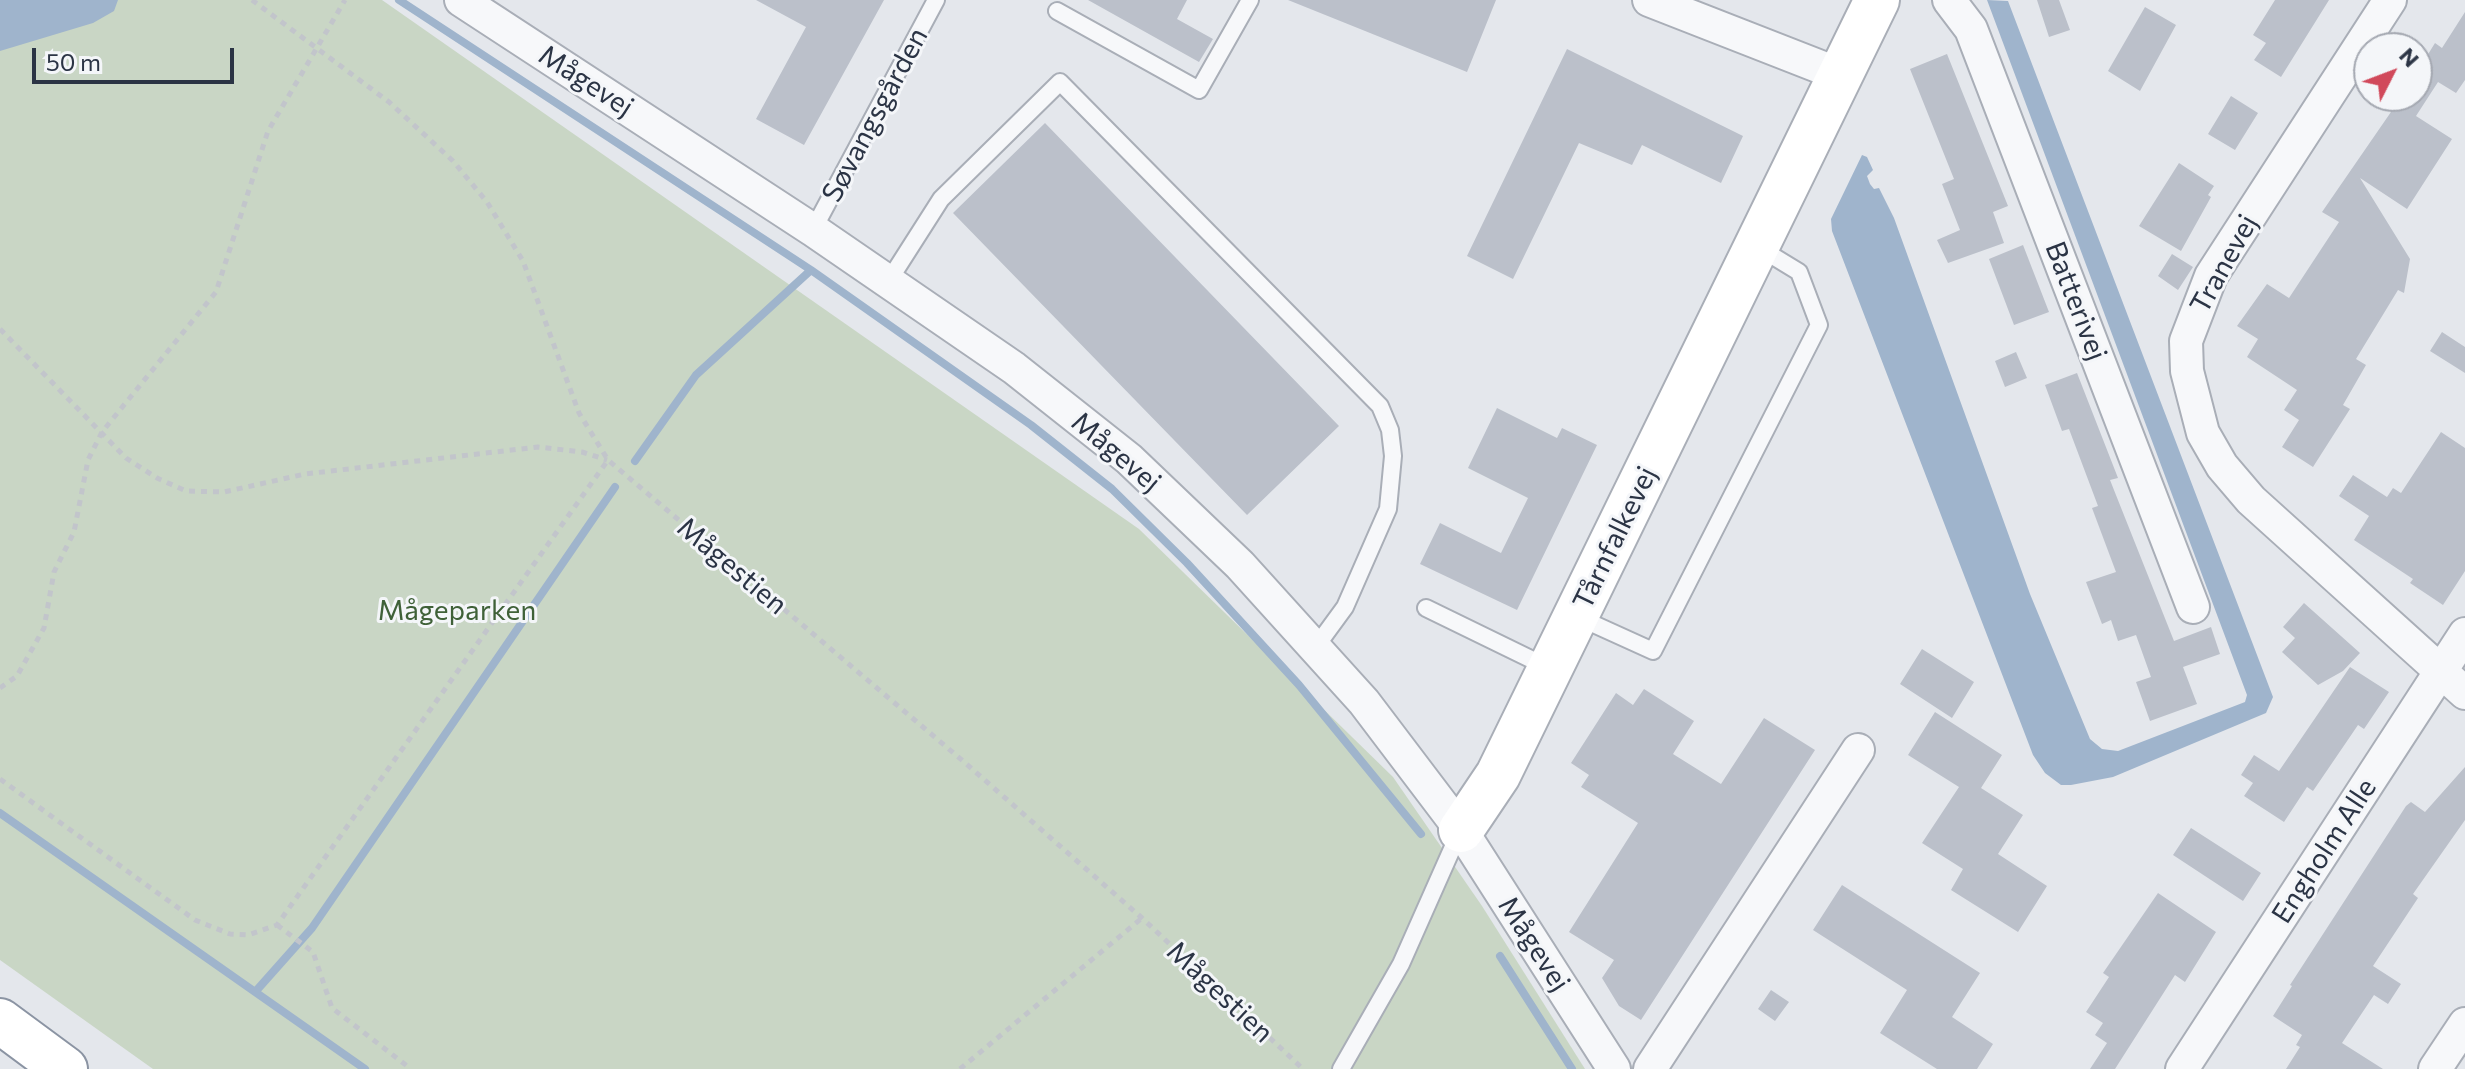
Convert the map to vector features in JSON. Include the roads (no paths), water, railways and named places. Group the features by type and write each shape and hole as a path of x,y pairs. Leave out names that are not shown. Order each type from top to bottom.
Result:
{"main road":[{"name":"Tårnfalkevej","path":"1461,830 1498,775 1877,0"},
{"path":"0,1021 65,1069"}],"street":[{"name":"Mågevej","path":"461,0 813,230 1014,368 1129,459 1240,565 1364,702 1461,830 1614,1069"},
{"path":"1649,0 1841,75"},
{"name":"Batterivej","path":"1949,0 1971,29 2193,607"},
{"name":"Tranevej","path":"2390,0 2211,276 2186,341 2187,371 2203,433 2222,466 2283,530 2465,693"},
{"name":"Engholm Alle","path":"2182,1069 2465,634"},
{"path":"1650,1069 1858,750"},
{"path":"2435,1069 2465,1024"}],"lane":[{"name":"Søvangsgården","path":"813,230 936,0"},
{"path":"1057,11 1199,90 1250,0"},
{"path":"888,282 941,199 1060,82 1380,406 1390,430 1393,456 1388,509 1345,607 1315,648"},
{"path":"1577,616 1653,651 1819,325 1799,272 1757,246"},
{"path":"1426,608 1551,668"},
{"name":"Tårnfalkevej","path":"1341,1069 1401,964 1461,830"}],"water":[{"path":"0,0 118,0 114,11 93,23 0,51"},
{"path":"1987,0 2008,1 2273,697 2266,713 2113,777 2071,785 2061,785 2045,773 2033,755 1832,231 1831,219 1862,155 1867,157 1873,170 1867,176 1870,184 1874,189 1879,188 1894,218 2030,594 2090,739 2102,749 2118,751 2245,702 2247,695"}],"waterway":[{"path":"399,0 811,270"},
{"path":"635,461 696,375 811,270 1031,425 1112,489 1187,563 1299,685 1421,834"},
{"path":"256,991 312,928 615,487"},
{"path":"0,813 365,1069"},
{"path":"1500,956 1572,1069"}],"park label":[{"name":"Mågeparken","path":"457,611"}]}
